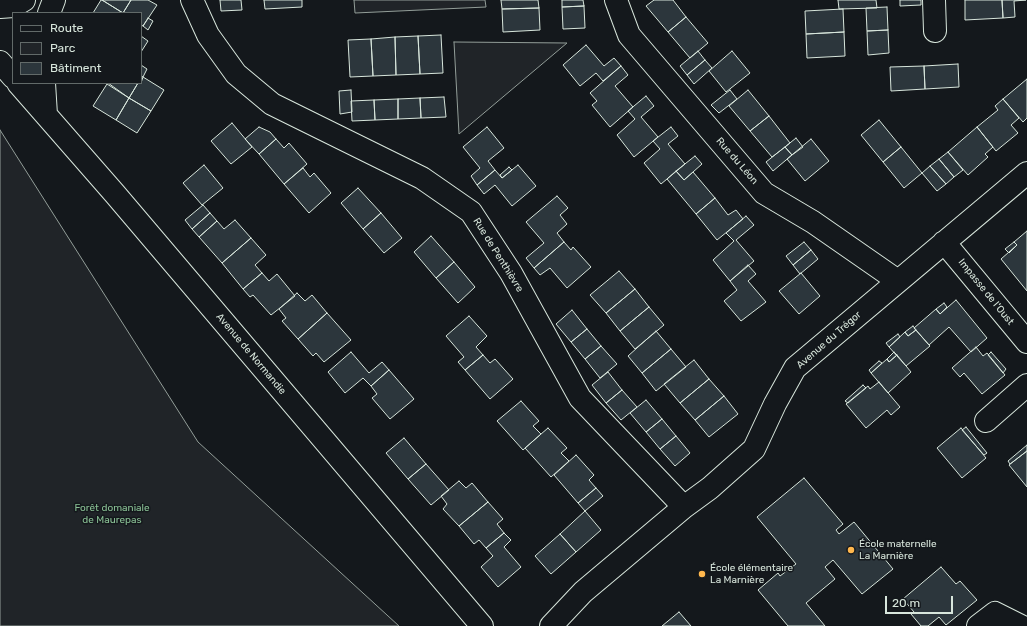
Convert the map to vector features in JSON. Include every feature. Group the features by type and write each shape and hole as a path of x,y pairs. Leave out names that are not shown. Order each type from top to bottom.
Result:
{"street":[{"path":"0,7 14,6 24,0"},
{"path":"49,12 54,0"},
{"name":"Rue de Penthièvre","path":"192,0 208,35 236,74 272,104 422,178 471,212 511,273 580,398 684,507"},
{"name":"Rue du Léon","path":"616,0 629,35 764,193 813,222 898,281"},
{"path":"934,0 935,31"},
{"path":"0,62 12,76"},
{"name":"Avenue de Normandie","path":"19,84 115,194 482,626"},
{"path":"44,84 46,115"},
{"name":"Avenue du Trégor","path":"551,626 583,592 684,507 710,488 754,449 774,404 795,368 1027,173"},
{"name":"Impasse de l'Oust","path":"944,242 1027,342"},
{"path":"986,422 1027,386"},
{"path":"978,626 994,613 1021,626"}],"green space":[{"path":"354,0 485,0 486,7 355,13"},
{"path":"454,42 567,43 459,134"},
{"name":"Forêt domaniale de Maurepas","path":"0,130 198,442 399,626 0,626"}],"building":[{"path":"102,0 121,12 94,12"},
{"path":"102,0 131,0 124,12"},
{"path":"131,0 148,0 157,5 143,26 142,12 124,12"},
{"path":"220,0 241,0 242,10 221,11"},
{"path":"264,0 302,0 302,7 265,9"},
{"path":"501,0 538,0 539,8 502,9"},
{"path":"562,0 583,0 584,6 562,7"},
{"path":"654,0 673,0 686,17 668,32 646,6"},
{"path":"838,0 876,0 877,8 839,9"},
{"path":"900,0 921,0 921,5 900,6"},
{"path":"965,0 1002,0 1003,18 965,20"},
{"path":"1002,0 1026,0 1014,1 1015,17 1003,18"},
{"path":"584,6 585,28 563,29 562,7"},
{"path":"887,7 888,30 867,31 866,8"},
{"path":"539,8 540,30 503,32 502,9"},
{"path":"843,9 844,32 806,34 805,11"},
{"path":"686,17 708,43 690,58 668,32"},
{"path":"148,18 153,21 148,30 143,26"},
{"path":"888,30 889,53 868,55 867,31"},
{"path":"844,32 845,56 807,58 806,34"},
{"path":"441,35 443,73 420,74 418,36"},
{"path":"418,36 420,74 396,75 395,37"},
{"path":"142,37 148,41 142,50"},
{"path":"395,37 396,75 373,76 371,39"},
{"path":"371,39 373,76 350,77 348,40"},
{"path":"586,45 604,66 614,58 621,66 603,81 596,73 580,86 563,65"},
{"path":"698,51 705,60 687,75 680,66"},
{"path":"732,51 750,73 726,92 709,71"},
{"path":"705,60 712,68 694,84 687,75"},
{"path":"958,64 959,87 925,89 924,66"},
{"path":"142,66 147,69 142,76"},
{"path":"621,66 628,75 615,86 633,107 610,127 592,105 597,101 590,93"},
{"path":"924,66 925,89 891,91 890,67"},
{"path":"143,77 164,90 151,111 129,98 137,84 142,84"},
{"path":"1027,79 1027,118 1023,122 1003,99"},
{"path":"107,84 129,98 116,120 93,106"},
{"path":"109,84 137,84 129,98"},
{"path":"351,90 352,112 340,114 339,91"},
{"path":"730,90 737,99 719,113 711,105"},
{"path":"748,90 769,116 750,131 729,106"},
{"path":"646,96 654,106 641,117 658,137 634,157 617,135 635,119 628,111"},
{"path":"444,97 446,117 421,118 420,98"},
{"path":"129,98 151,111 137,133 116,120"},
{"path":"420,98 421,118 398,119 398,99"},
{"path":"398,99 398,119 375,120 374,100"},
{"path":"1003,99 1019,118 1011,125 1018,133 996,151 977,127 998,110 995,106"},
{"path":"374,100 375,120 352,121 351,101"},
{"path":"769,116 790,143 772,157 750,131"},
{"path":"879,120 901,147 883,162 861,135"},
{"path":"232,123 252,147 231,164 211,141"},
{"path":"259,127 270,132 276,139 259,154 245,139"},
{"path":"487,127 504,148 488,161 495,170 477,185 471,176 480,168 463,147"},
{"path":"671,127 678,136 668,144 685,164 661,184 644,163 660,149 653,141"},
{"path":"977,127 993,147 985,154 988,157 968,175 948,152"},
{"path":"796,138 803,147 792,155 785,147"},
{"path":"276,139 284,148 289,143 307,164 284,184 259,154"},
{"path":"811,139 829,161 805,181 787,159"},
{"path":"785,147 792,155 773,171 766,162"},
{"path":"901,147 922,173 904,188 883,162"},
{"path":"948,152 963,170 954,177 939,159"},
{"path":"695,156 702,164 684,180 676,171"},
{"path":"939,159 954,177 946,184 930,166"},
{"path":"204,165 223,188 202,205 183,183"},
{"path":"518,165 536,186 512,206 495,185 484,194 477,185 495,170 502,178"},
{"path":"930,166 946,184 937,191 922,173"},
{"path":"509,167 512,170 502,178 500,175"},
{"path":"303,168 310,177 314,173 331,193 309,213 284,184"},
{"path":"676,171 684,180 693,172 715,198 696,214 667,179"},
{"path":"358,188 381,213 363,229 341,203"},
{"path":"557,196 568,208 560,215 567,224 557,233 564,242 534,268 526,258 544,243 526,222"},
{"path":"715,198 728,215 736,210 743,219 717,240 696,214"},
{"path":"203,205 210,213 192,229 185,220"},
{"path":"210,213 217,221 199,237 192,229"},
{"path":"381,213 402,238 384,253 363,229"},
{"path":"746,216 754,225 736,240 754,261 730,281 713,260 734,241 726,233"},
{"path":"235,220 251,238 222,263 199,237 217,221 224,229"},
{"path":"1027,231 1027,291 1001,259 1017,245 1014,242"},
{"path":"431,236 454,262 436,278 414,252"},
{"path":"251,238 266,255 255,265 262,273 243,289 222,263"},
{"path":"564,242 571,250 573,247 591,267 567,288 550,268 540,275 534,268"},
{"path":"804,242 811,250 793,265 786,256"},
{"path":"1014,242 1017,245 1009,253 1005,249"},
{"path":"811,250 818,259 800,274 793,265"},
{"path":"454,262 475,287 458,303 436,278"},
{"path":"748,265 756,274 748,281 766,302 741,321 724,301 737,290 730,281"},
{"path":"619,271 635,289 606,313 590,295"},
{"path":"262,273 269,281 277,274 295,296 271,315 253,295 250,297 243,289"},
{"path":"801,273 820,296 799,314 779,291"},
{"path":"635,289 649,307 620,331 606,313"},
{"path":"297,293 305,301 312,295 327,313 298,339 282,321 286,318 279,309"},
{"path":"956,300 987,338 971,352 949,327 929,345 914,328 936,309 940,314"},
{"path":"944,303 947,307 940,314 936,309"},
{"path":"649,307 664,325 635,349 620,331"},
{"path":"572,310 587,329 571,342 556,324"},
{"path":"327,313 351,340 324,362 316,353 313,356 298,339"},
{"path":"469,316 487,336 476,347 483,355 465,370 458,362 464,357 446,336"},
{"path":"913,326 916,330 908,336 905,332"},
{"path":"587,329 601,346 585,359 571,342"},
{"path":"916,330 930,346 906,366 889,347 905,332 908,336"},
{"path":"656,331 671,349 642,373 628,356"},
{"path":"898,334 900,337 889,347 886,343"},
{"path":"601,346 617,364 600,378 585,359"},
{"path":"976,347 983,356 987,353 1005,375 982,394 964,373 960,377 952,368"},
{"path":"671,349 686,367 656,391 642,373"},
{"path":"351,352 369,373 382,362 389,370 371,386 363,378 345,393 328,372"},
{"path":"894,352 897,355 889,362 887,359"},
{"path":"991,352 1006,369 1003,373 988,355"},
{"path":"483,355 490,363 495,359 513,379 490,399 465,370"},
{"path":"897,355 911,372 888,393 871,373 887,359 889,362"},
{"path":"694,360 709,379 680,403 664,384"},
{"path":"879,361 882,363 871,373 869,370"},
{"path":"389,370 414,399 390,419 372,398 377,394 371,386"},
{"path":"608,372 622,390 606,403 592,385"},
{"path":"709,379 724,396 695,420 680,403"},
{"path":"879,382 900,407 891,415 887,410 866,428 846,404 868,386 870,389"},
{"path":"863,385 866,388 848,403 845,401"},
{"path":"622,390 637,407 621,420 606,403"},
{"path":"724,396 738,414 709,437 695,420"},
{"path":"646,400 662,419 646,432 630,413"},
{"path":"521,401 539,421 533,426 541,434 523,450 497,421"},
{"path":"662,419 676,436 660,449 646,432"},
{"path":"966,427 987,453 984,455 962,430"},
{"path":"548,428 567,448 561,453 569,461 551,477 525,448"},
{"path":"961,428 986,458 962,478 937,448"},
{"path":"676,436 690,453 675,466 660,449"},
{"path":"404,438 426,464 408,479 386,453"},
{"path":"1027,445 1027,451 1010,464 1008,461"},
{"path":"1027,451 1027,487 1009,465"},
{"path":"576,455 594,475 589,480 596,488 578,503 554,475"},
{"path":"426,464 449,490 431,505 408,479"},
{"path":"804,478 843,524 836,530 839,534 854,522 893,569 862,594 833,560 825,567 835,579 806,603 825,626 788,626 758,590 778,573 780,576 796,564 757,517"},
{"path":"459,481 466,488 472,483 488,502 459,526 443,509 447,504 441,496"},
{"path":"596,488 603,496 585,511 578,503"},
{"path":"488,502 503,519 497,524 504,533 486,548 479,540 474,544 459,526"},
{"path":"585,511 601,530 576,552 560,534"},
{"path":"504,533 511,540 504,547 521,567 498,587 481,567 493,556 486,548"},
{"path":"560,534 576,552 551,574 535,556"},
{"path":"941,567 956,584 960,581 977,600 946,625 939,617 928,626 921,626 911,614 914,612 903,599"},
{"path":"679,612 691,626 662,626"}],"place":[{"name":"École maternelle La Marnière","path":"851,550"},
{"name":"École élémentaire La Marnière","path":"702,574"}]}
